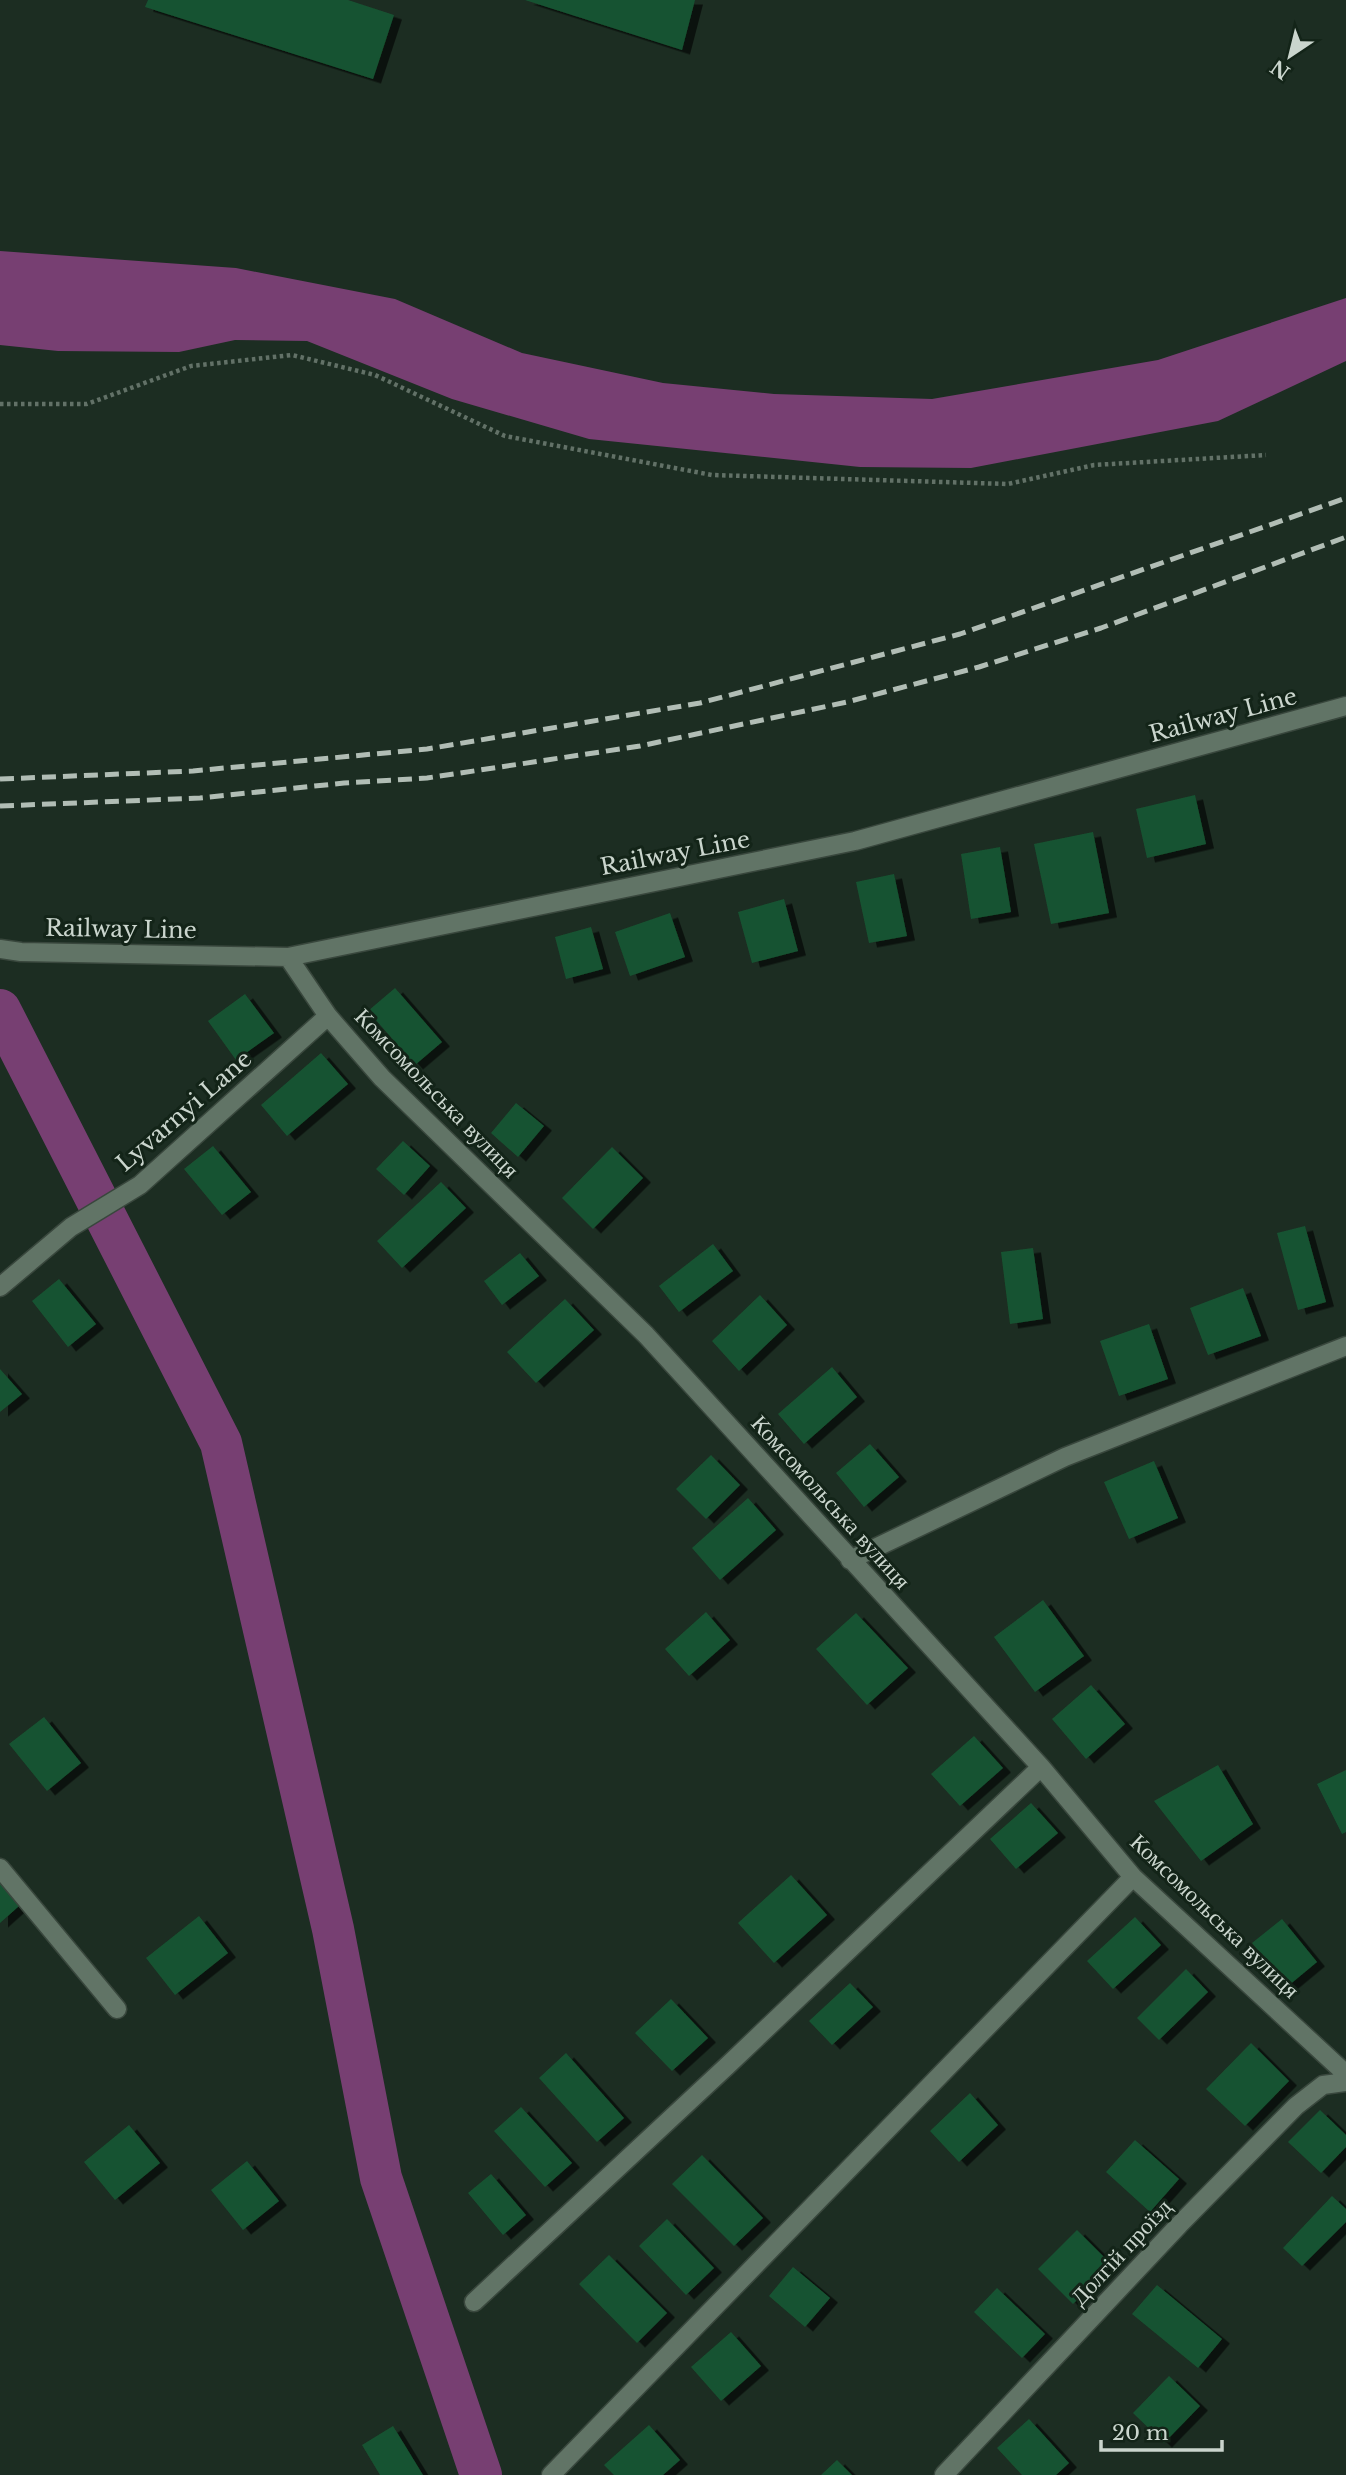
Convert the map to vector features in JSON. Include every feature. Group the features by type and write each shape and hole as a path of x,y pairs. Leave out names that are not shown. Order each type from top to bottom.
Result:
{"street":[{"name":"Railway Line","path":"0,949 22,952 288,957 855,841 1346,706"},
{"name":"Комсомольська вулиця","path":"288,957 328,1016 382,1077 646,1335 1041,1767 1133,1877 1346,2074"},
{"name":"Lyvarnyi Lane","path":"0,1287 71,1227 140,1185 328,1016"},
{"path":"850,1560 1065,1457 1346,1346"},
{"path":"474,2302 1041,1767"},
{"path":"0,1868 117,2009"},
{"path":"554,2474 1133,1877"},
{"name":"Долгій проїзд","path":"944,2475 1179,2225 1296,2106 1323,2085 1346,2082"}],"path":[{"path":"0,404 87,404 191,366 292,355 375,374 505,436 712,475 1008,484 1094,465 1266,455"}],"shaded area":[{"path":"0,251 236,268 395,299 522,353 663,383 774,394 932,399 1158,360 1346,298 1346,361 1218,421 971,468 860,467 589,439 452,399 307,341 235,340 179,352 58,351 0,345"}],"building":[{"path":"148,0 348,0 394,15 373,79 145,7"},
{"path":"525,0 695,0 682,50"},
{"path":"1195,795 1206,844 1147,858 1136,809"},
{"path":"1093,832 1109,913 1051,924 1034,844"},
{"path":"1000,847 1011,912 971,919 961,854"},
{"path":"894,874 907,936 869,943 856,882"},
{"path":"784,899 798,951 752,963 738,912"},
{"path":"670,913 685,957 630,976 615,932"},
{"path":"591,927 603,969 566,979 555,937"},
{"path":"395,988 442,1042 415,1065 368,1011"},
{"path":"245,994 274,1033 236,1060 208,1021"},
{"path":"321,1053 348,1084 287,1136 261,1105"},
{"path":"516,1103 544,1126 518,1157 491,1133"},
{"path":"403,1141 430,1166 404,1195 376,1169"},
{"path":"213,1146 251,1192 222,1215 184,1169"},
{"path":"612,1147 643,1178 593,1229 562,1198"},
{"path":"441,1182 466,1208 402,1268 377,1241"},
{"path":"1305,1226 1326,1302 1298,1310 1277,1233"},
{"path":"713,1244 733,1271 679,1312 659,1286"},
{"path":"1033,1248 1043,1319 1010,1324 1001,1252"},
{"path":"520,1253 539,1276 502,1305 484,1281"},
{"path":"59,1279 96,1324 68,1347 32,1301"},
{"path":"1243,1288 1261,1336 1208,1355 1190,1308"},
{"path":"760,1295 787,1325 739,1371 712,1341"},
{"path":"565,1299 594,1330 536,1383 507,1352"},
{"path":"1149,1324 1168,1379 1119,1396 1100,1341"},
{"path":"832,1367 857,1397 804,1444 778,1414"},
{"path":"0,1369 22,1394 0,1412"},
{"path":"870,1444 899,1477 864,1507 836,1473"},
{"path":"711,1455 740,1485 706,1519 676,1489"},
{"path":"1154,1461 1178,1518 1129,1539 1104,1482"},
{"path":"748,1498 776,1530 720,1580 692,1548"},
{"path":"1043,1600 1084,1656 1035,1692 994,1637"},
{"path":"706,1612 730,1640 689,1676 665,1649"},
{"path":"856,1613 908,1668 867,1705 816,1649"},
{"path":"1091,1685 1125,1724 1086,1759 1052,1719"},
{"path":"44,1717 81,1763 47,1791 9,1744"},
{"path":"974,1736 1003,1768 960,1806 931,1774"},
{"path":"1218,1765 1253,1824 1201,1861 1154,1801"},
{"path":"1346,1770 1346,1832 1342,1834 1317,1784"},
{"path":"1031,1803 1058,1833 1016,1869 990,1839"},
{"path":"791,1875 827,1915 774,1963 738,1923"},
{"path":"0,1883 19,1906 0,1923"},
{"path":"199,1916 228,1953 175,1995 146,1958"},
{"path":"1135,1917 1161,1945 1113,1989 1087,1961"},
{"path":"1282,1919 1317,1962 1288,1986 1252,1943"},
{"path":"1186,1969 1208,1992 1159,2040 1137,2018"},
{"path":"850,1983 873,2007 832,2045 809,2021"},
{"path":"671,1999 708,2038 672,2071 635,2033"},
{"path":"1251,2043 1289,2081 1245,2126 1206,2089"},
{"path":"566,2053 624,2118 597,2142 539,2078"},
{"path":"970,2093 998,2125 959,2162 930,2131"},
{"path":"521,2107 572,2163 545,2187 494,2131"},
{"path":"1320,2110 1346,2135 1346,2147 1321,2173 1288,2142"},
{"path":"129,2125 160,2163 115,2200 84,2162"},
{"path":"1135,2140 1179,2179 1150,2212 1106,2172"},
{"path":"702,2155 763,2218 734,2246 672,2184"},
{"path":"247,2161 279,2201 243,2230 211,2190"},
{"path":"491,2174 526,2215 503,2235 468,2193"},
{"path":"1332,2196 1346,2209 1346,2222 1302,2266 1283,2248"},
{"path":"667,2219 714,2268 686,2295 639,2246"},
{"path":"1077,2230 1112,2265 1073,2304 1038,2269"},
{"path":"609,2255 667,2313 637,2343 579,2284"},
{"path":"793,2267 830,2298 805,2327 769,2296"},
{"path":"1157,2285 1222,2339 1198,2368 1132,2314"},
{"path":"997,2288 1045,2334 1022,2358 974,2312"},
{"path":"731,2332 761,2366 721,2401 691,2367"},
{"path":"1169,2376 1200,2406 1164,2443 1133,2413"},
{"path":"1029,2419 1069,2463 1056,2475 1022,2475 997,2448"},
{"path":"649,2425 680,2460 663,2475 614,2475 604,2465"},
{"path":"393,2426 423,2475 380,2475 362,2445"},
{"path":"837,2460 852,2475 821,2475"}],"waterway":[{"path":"0,1010 221,1443 333,1929 381,2178 481,2475"}],"railway":[{"path":"0,779 193,771 427,749 700,703 960,634 1346,498"},
{"path":"0,806 200,798 344,783 427,778 640,746 847,702 979,667 1101,628 1346,537"}]}
